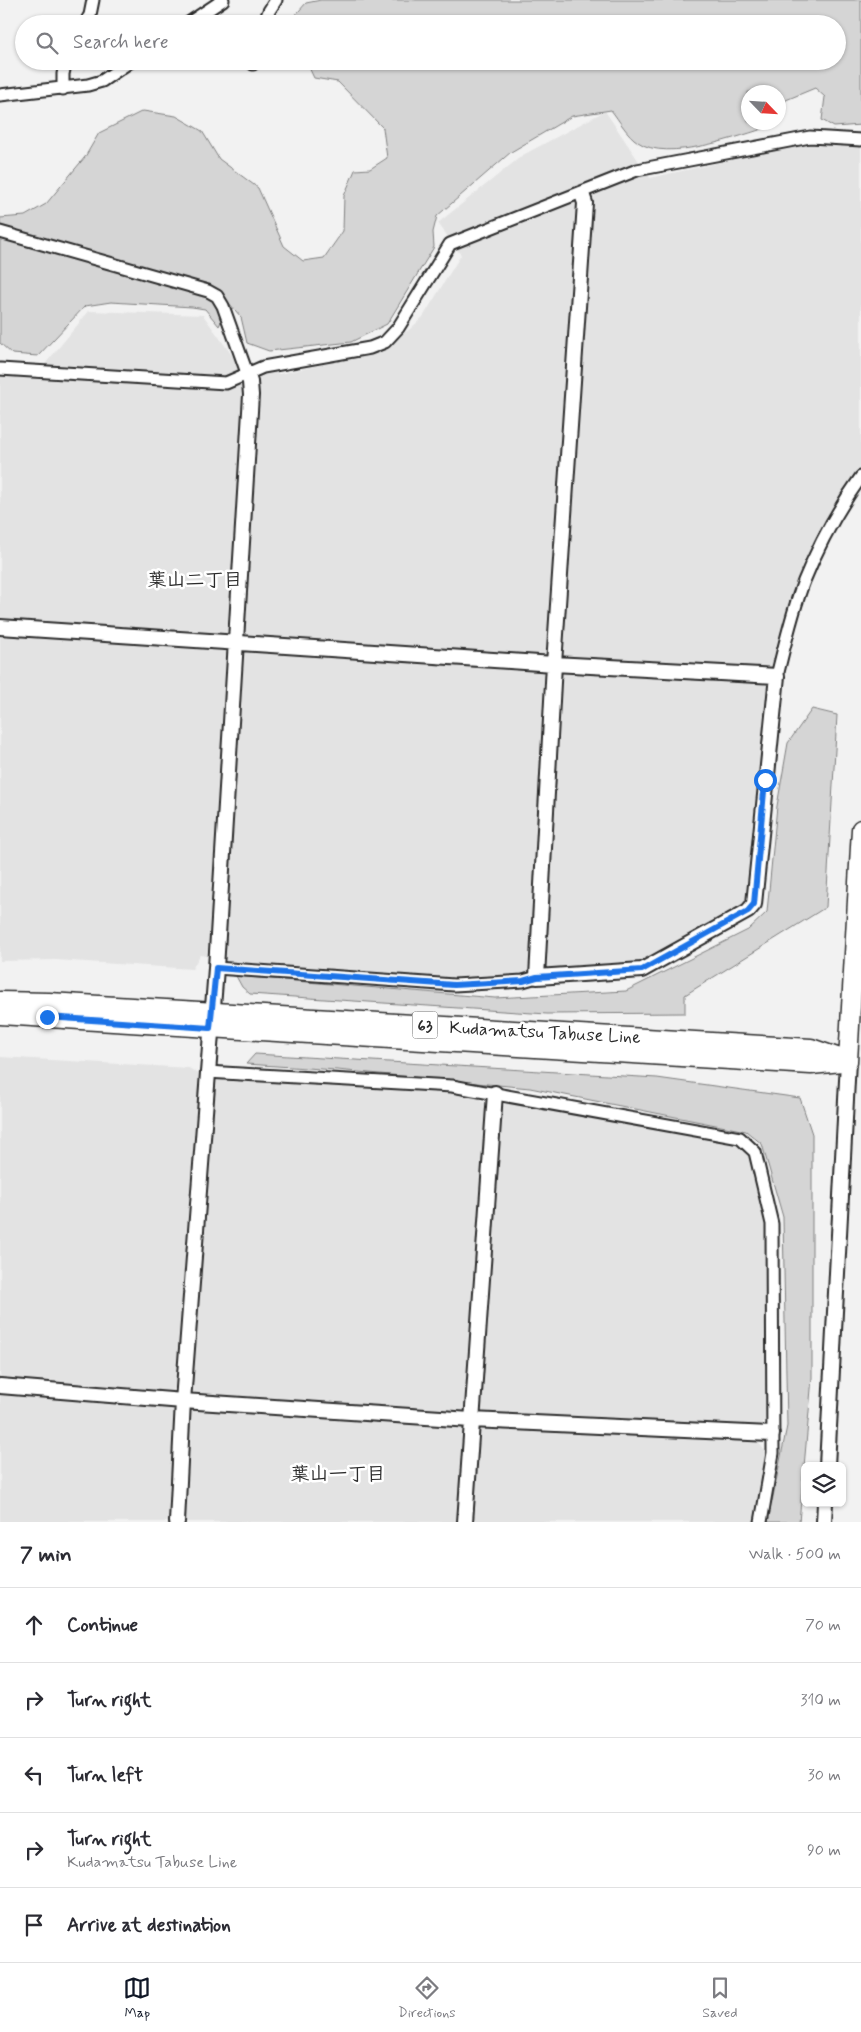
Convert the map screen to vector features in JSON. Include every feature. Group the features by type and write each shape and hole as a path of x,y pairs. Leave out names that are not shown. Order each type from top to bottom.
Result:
{"main road":[{"path":"848,1061 861,829"},
{"name":"Kudamatsu Tabuse Line","path":"0,1001 49,1002 211,1020 810,1065 848,1061"},
{"name":"Kudamatsu Tabuse Line","path":"0,1015 211,1020"}],"street":[{"path":"90,15 93,0"},
{"path":"200,15 223,0"},
{"path":"267,15 276,0"},
{"path":"63,89 64,70"},
{"path":"0,95 88,85 102,80 117,70"},
{"path":"0,369 226,383 263,367 370,348 384,342 398,328 450,244 582,194 637,170 810,137 861,140"},
{"path":"537,977 554,664 585,204 582,194"},
{"path":"0,232 208,290 217,296 223,306 250,382 251,395 216,968 183,1401 177,1522"},
{"path":"216,968 454,985 523,981 537,977 642,970 748,911 754,904 777,676 792,618 804,581 825,536 861,477"},
{"path":"0,627 554,664 777,676"},
{"path":"827,1462 848,1061"},
{"path":"207,1072 452,1086 740,1138 755,1152 772,1224 774,1312 773,1452 761,1522"},
{"path":"465,1522 495,1094"},
{"path":"0,1386 183,1401 471,1420 772,1434"},
{"path":"824,1522 825,1507"}],"shaded area":[{"path":"321,0 861,0 861,125 834,127 822,120 825,97 815,88 786,100 786,85 741,85 741,130 759,130 704,146 684,149 667,150 651,148 638,142 611,110 572,116 511,152 437,216 433,232 434,247 387,324 351,342 269,351 247,343 241,317 229,303 219,326 205,309 111,302 85,306 38,356 12,354 0,343 0,218 25,216 46,204 85,157 99,133 143,111 176,116 202,131 219,159 258,188 284,246 303,261 324,258 343,231 344,196 355,170 370,169 387,158 383,128 338,82 314,78 310,70 846,70 846,15 296,15 306,3"},
{"path":"605,111 650,178 812,142 855,143 861,146 861,468 832,508 803,562 779,642 769,696 758,786 749,900 738,912 634,968 525,978 398,977 230,965 225,959 200,955 192,969 56,960 0,961 0,375 38,378 46,363 89,311 203,315 234,358 279,374 375,353 410,329 423,317 461,255 438,223 523,155"},
{"path":"812,709 837,715 826,907 685,995 685,1013 547,1014 250,994 242,987 236,976 495,998 626,991 748,930 767,912 777,806 788,743"},
{"path":"255,1054 657,1078 800,1098 812,1134 812,1378 804,1462 801,1462 799,1522 768,1522 787,1426 783,1217 762,1144 746,1131 530,1088 337,1070 246,1064"},
{"path":"0,1057 189,1068 197,1073 449,1090 476,1094 482,1102 502,1107 511,1100 739,1142 753,1154 769,1227 769,1415 759,1428 758,1442 768,1455 758,1522 0,1522"}],"district":[{"name":"葉山二丁目","path":"195,579"},
{"name":"葉山一丁目","path":"338,1473"}],"route":[{"path":"47,1017 210,1028 216,968 454,985 523,981 537,977 642,970 748,911 754,904 765,780"}]}
